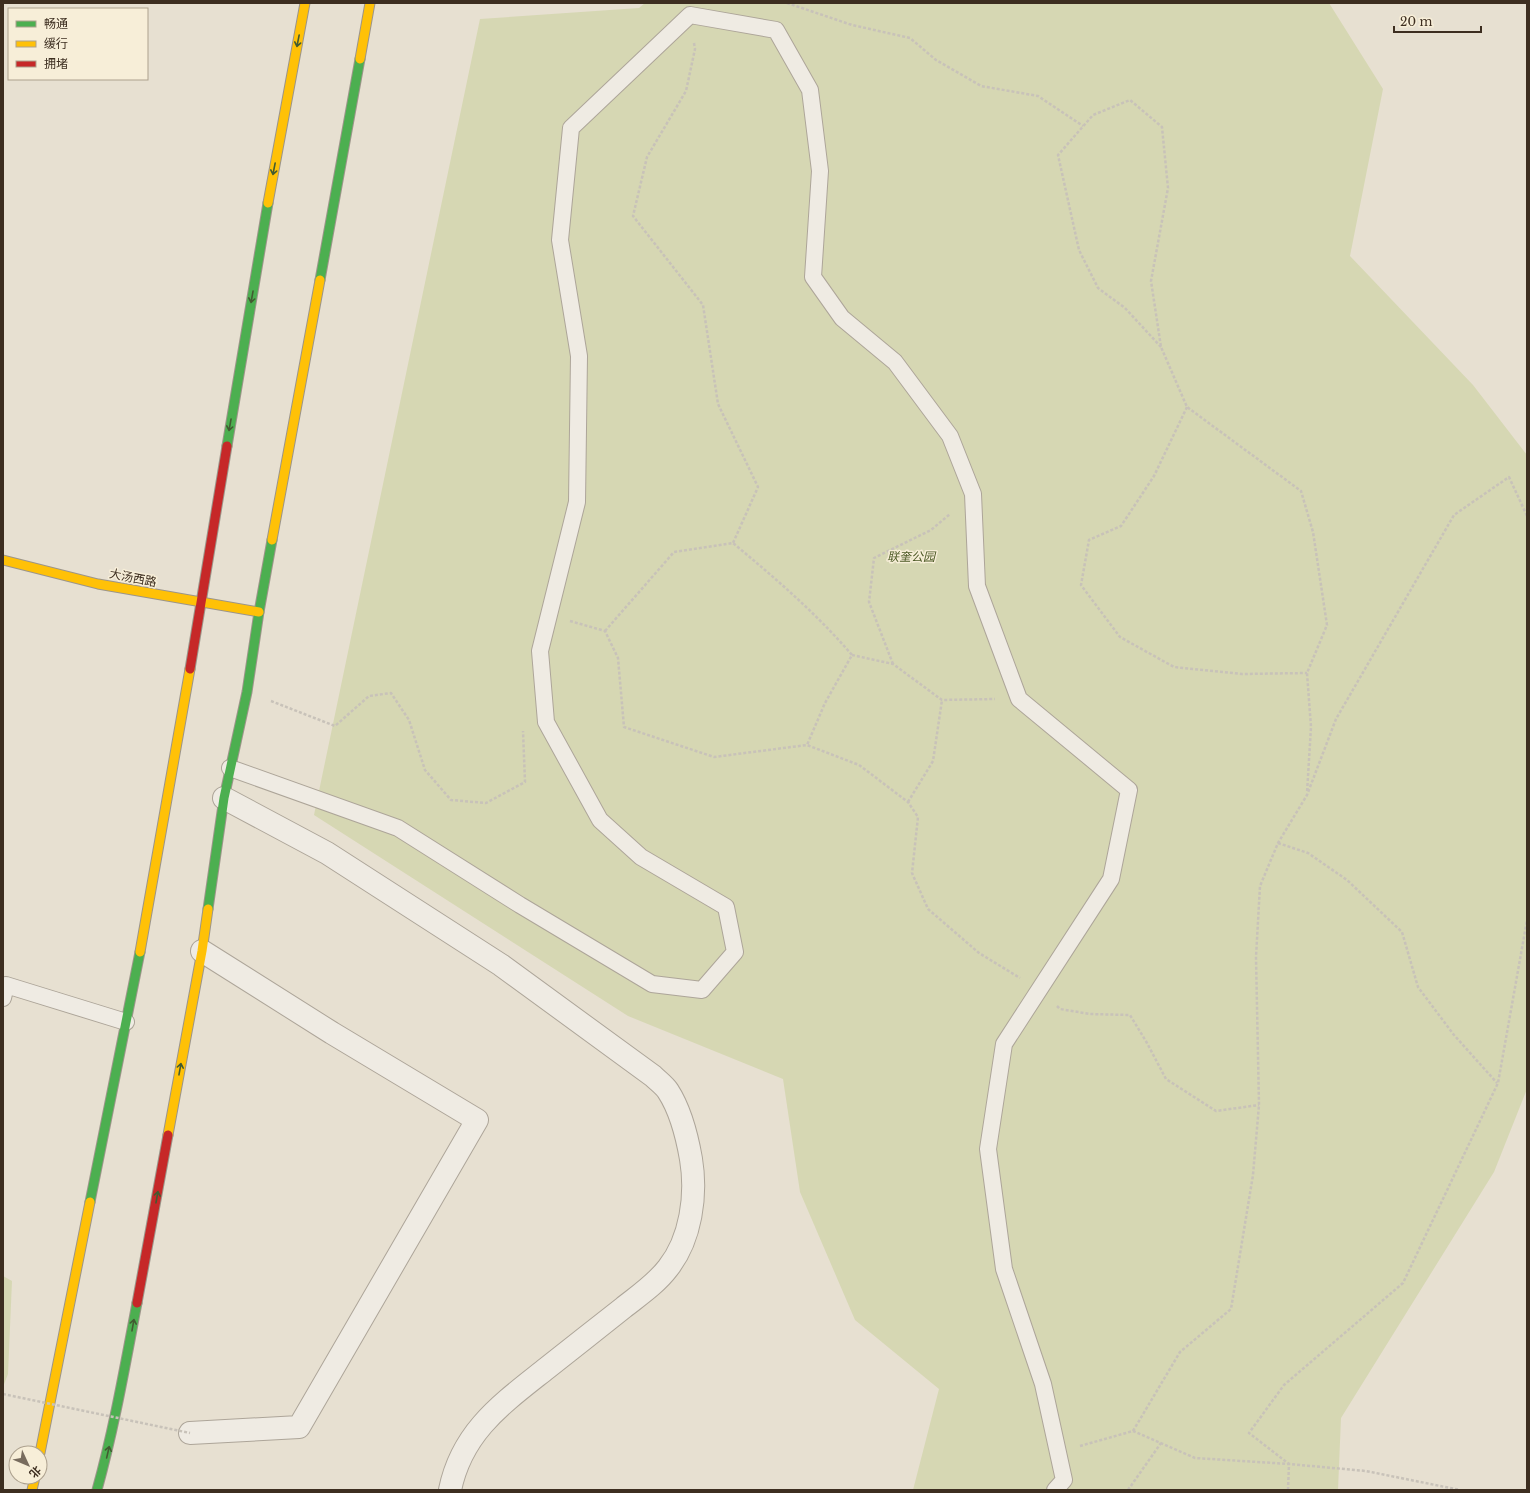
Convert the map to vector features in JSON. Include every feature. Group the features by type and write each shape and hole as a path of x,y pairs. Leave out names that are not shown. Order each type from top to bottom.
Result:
{"main road":[{"path":"42,1445 145,930 265,218 305,3"},
{"path":"97,1490 106,1458 121,1390 202,951 224,798 247,692 259,612 370,3"},
{"name":"大汤西路","path":"3,560 137,592 259,612"}],"street":[{"path":"224,798 327,853 501,965 653,1076 668,1090 688,1140 693,1170 692,1199 688,1226 680,1249 668,1269 645,1291 508,1398 484,1421 467,1446 453,1475 450,1490"},
{"path":"190,1433 299,1427 477,1120 332,1033 202,951"}],"lane":[{"path":"230,768 398,828 520,905 652,984 702,990 735,952 726,907 640,857 600,820 546,722 540,651 576,502 579,356 560,240 571,128 690,15 776,30 810,90 820,172 813,277 842,318 895,362 950,436 973,494 977,586 1018,699 1129,790 1111,879 1004,1044 988,1149 1004,1269 1043,1384 1064,1480 1055,1490"},
{"path":"4,989 126,1022"}],"path":[{"path":"787,3 852,25 910,38 936,60 981,86 1038,96 1083,126"},
{"path":"690,15 695,49 686,90 647,157 633,216 703,305 718,404 758,487 733,543"},
{"path":"1161,347 1125,308 1098,288 1079,250 1058,155 1093,116 1130,100 1162,127 1168,188 1150,280 1161,347 1187,407 1301,491 1313,532 1327,625 1307,673 1311,727 1307,795"},
{"path":"1187,407 1154,476 1121,526 1089,540 1081,585 1120,637 1174,667 1242,674 1307,673"},
{"path":"1133,1431 1180,1352 1231,1309 1253,1175 1260,1105 1256,956 1260,886 1278,843 1307,795 1336,719 1454,515 1509,477 1527,516"},
{"path":"893,664 869,602 874,558 931,530 973,494"},
{"path":"605,631 674,552 733,543 791,591 828,628 852,655 893,664 942,700 1018,699"},
{"path":"548,615 605,631 618,658 624,727 714,757 808,745 859,765 908,802 918,817 912,873 928,909 980,953 1039,990 1060,1009 1090,1014 1130,1015 1147,1043 1166,1080 1216,1111 1260,1105"},
{"path":"808,745 825,703 852,655"},
{"path":"247,692 335,726 369,696 391,693 409,720 425,770 451,800 486,803 525,782 523,724"},
{"path":"908,802 933,761 942,700"},
{"path":"1278,843 1308,853 1347,880 1402,932 1418,987 1454,1035 1498,1083"},
{"path":"1289,1464 1249,1433 1284,1385 1403,1284 1498,1083 1527,920"},
{"path":"3,1394 190,1433"},
{"path":"1058,1452 1133,1431 1195,1458 1366,1471 1460,1490"},
{"path":"1128,1490 1161,1443"},
{"path":"1288,1490 1289,1464"}],"green space":[{"name":"联奎公园","path":"645,3 1329,3 1383,89 1350,256 1473,385 1527,455 1527,1089 1494,1172 1341,1418 1338,1490 913,1490 939,1389 855,1320 800,1192 783,1079 628,1016 314,815 480,19 639,8"},
{"path":"3,1276 12,1281 8,1374 3,1387"}],"traffic: fast":[{"path":"320,280 360,59"},
{"path":"227,446 268,203"},
{"path":"208,909 224,798 247,692 272,540"},
{"path":"90,1202 140,952"},
{"path":"97,1490 114,1421 137,1303"}],"traffic: slow":[{"path":"268,203 305,3"},
{"path":"360,59 370,3"},
{"path":"272,540 320,280"},
{"path":"3,560 98,584 259,612"},
{"path":"140,952 190,669"},
{"path":"168,1135 202,951 208,909"},
{"path":"42,1445 90,1202"},
{"path":"32,1490 33,1485"}],"traffic: jam":[{"path":"190,669 227,446"},
{"path":"137,1303 168,1135"}]}
